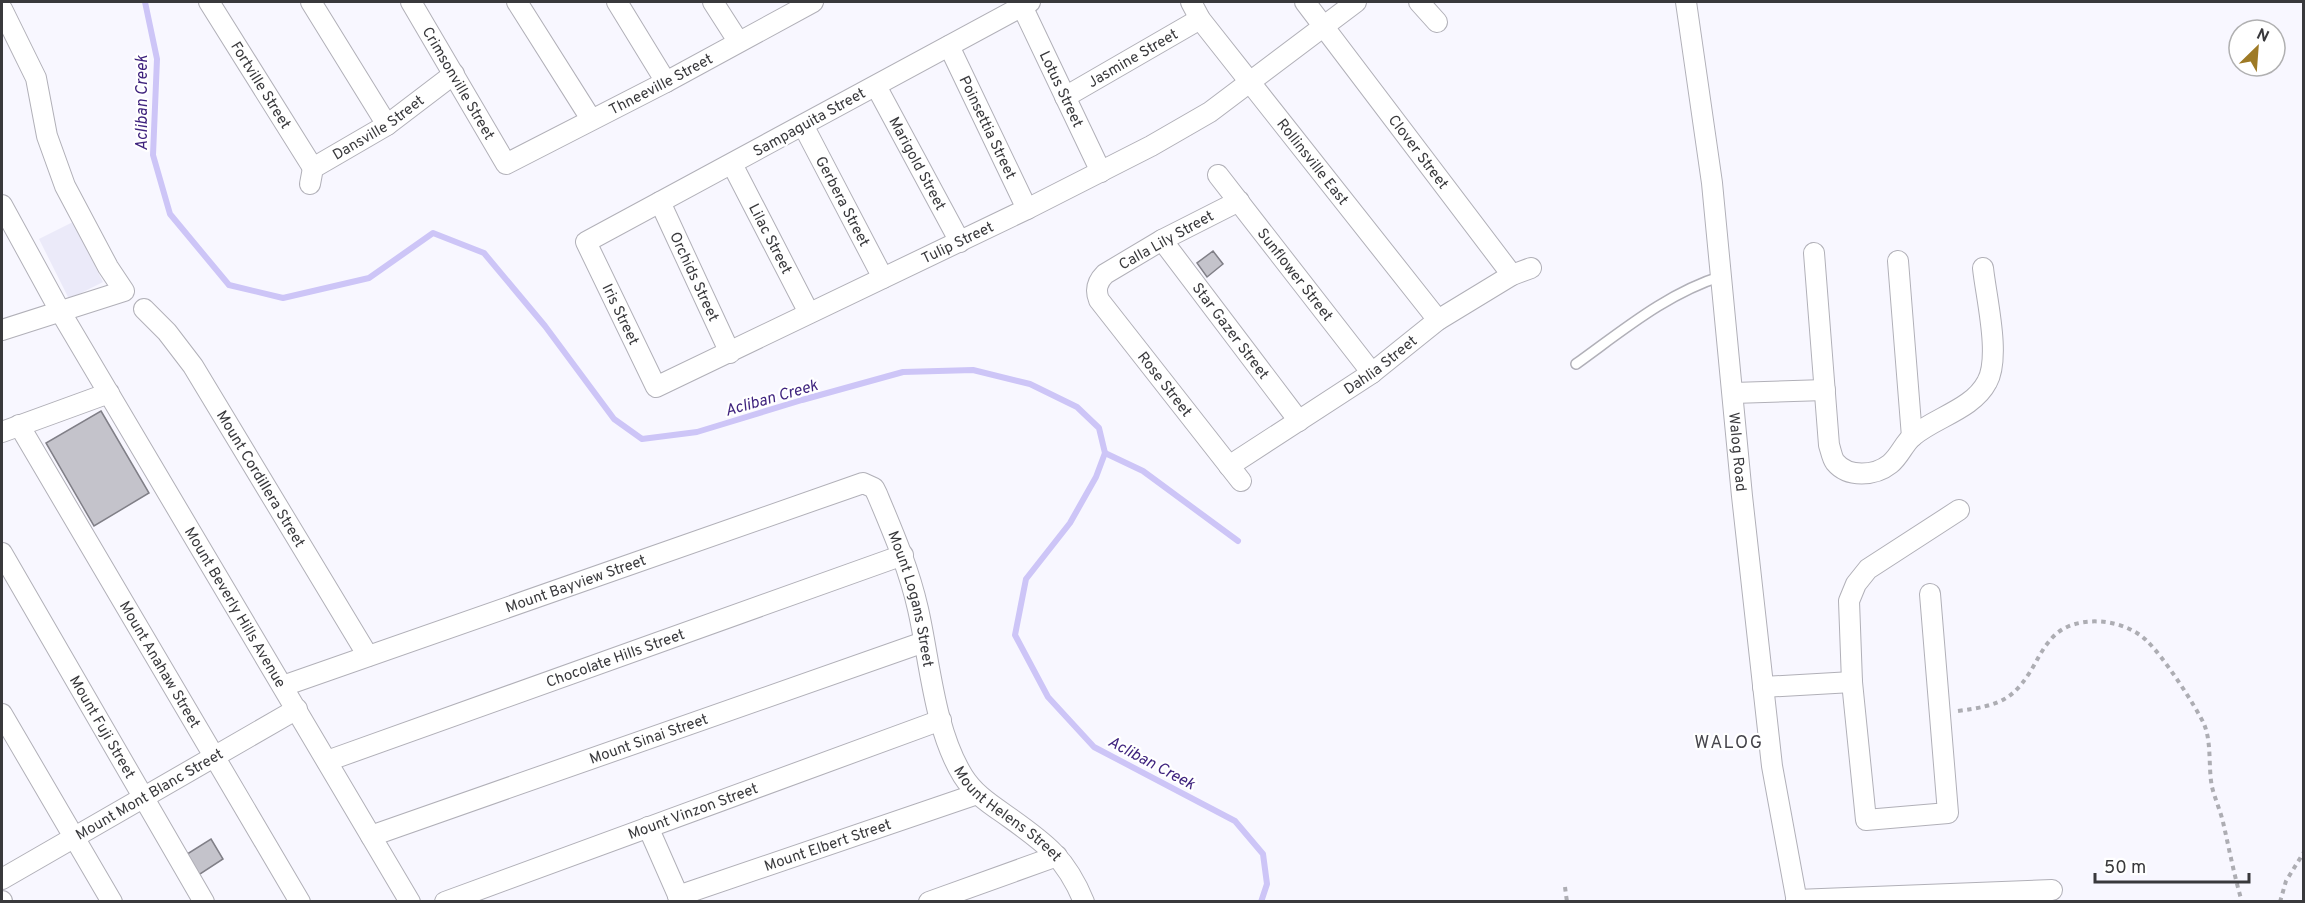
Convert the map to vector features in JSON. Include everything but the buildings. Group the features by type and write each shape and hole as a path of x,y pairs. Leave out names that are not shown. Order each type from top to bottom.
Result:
{"street":[{"name":"Fortville Street","path":"209,2 311,176"},
{"path":"311,2 387,125"},
{"name":"Crimsonville Street","path":"411,2 506,164"},
{"path":"517,2 591,119"},
{"path":"617,2 666,82"},
{"path":"713,2 738,41"},
{"name":"Thneeville Street","path":"506,164 666,82 813,2"},
{"name":"Rollinsville East","path":"1191,2 1200,19 1438,321"},
{"name":"Clover Street","path":"1305,2 1512,276"},
{"name":"Tulip Street","path":"656,387 1101,172 1210,112 1356,2"},
{"path":"1419,2 1437,22"},
{"name":"Walog Road","path":"1686,2 1712,183 1763,687 1779,813 1796,901"},
{"name":"Sampaguita Street","path":"586,242 1026,4"},
{"name":"Lotus Street","path":"1026,4 1065,98 1101,172"},
{"path":"2,9 36,78 47,136 65,186 108,267 124,291 2,330"},
{"name":"Jasmine Street","path":"1065,98 1200,19"},
{"name":"Poinsettia Street","path":"949,46 1027,209"},
{"name":"Dansville Street","path":"311,176 387,125 454,75"},
{"name":"Marigold Street","path":"876,86 960,242"},
{"name":"Gerbera Street","path":"803,125 884,278"},
{"name":"Lilac Street","path":"732,164 809,313"},
{"name":"Sunflower Street","path":"1218,175 1372,373"},
{"name":"Calla Lily Street","path":"1097,285 1105,274 1162,240 1239,201"},
{"name":"Orchids Street","path":"660,202 730,353"},
{"name":"Mount Beverly Hills Avenue","path":"2,205 60,311 410,902"},
{"name":"Star Gazer Street","path":"1162,240 1299,421"},
{"name":"Iris Street","path":"586,242 656,387"},
{"path":"1814,253 1829,445 1833,461 1842,469 1857,473 1875,472 1888,465 1901,453 1912,436 1971,400 1988,381 1994,351 1983,268"},
{"path":"1898,261 1912,436"},
{"name":"Dahlia Street","path":"1235,474 1299,421 1372,373 1438,321 1512,276 1531,268"},
{"name":"Rose Street","path":"1097,285 1096,292 1099,300 1235,474"},
{"name":"Mount Cordillera Street","path":"144,309 188,358 368,656"},
{"path":"1732,393 1825,390"},
{"path":"10,429 109,393"},
{"name":"Mount Anahaw Street","path":"10,429 300,902"},
{"name":"Mount Bayview Street","path":"283,686 856,484 869,485"},
{"name":"Mount Logans Street","path":"869,485 877,494 903,555 941,720"},
{"path":"1930,594 1948,813 1866,820 1852,682 1849,601 1856,584 1868,569 1959,510"},
{"name":"Mount Fuji Street","path":"2,553 204,902"},
{"name":"Chocolate Hills Street","path":"327,761 903,555"},
{"name":"Mount Sinai Street","path":"371,836 924,642"},
{"path":"1763,687 1852,682"},
{"name":"Mount Mont Blanc Street","path":"2,879 297,709"},
{"path":"2,714 112,902"},
{"name":"Mount Helens Street","path":"941,720 957,764 977,794 1035,836 1057,856 1069,869 1084,902"},
{"name":"Mount Vinzon Street","path":"445,902 941,720"},
{"name":"Mount Elbert Street","path":"679,899 977,794"},
{"path":"648,827 679,899"},
{"path":"929,902 1057,856"},
{"path":"1796,901 1974,897 2052,890"}],"lane":[{"path":"1576,364 1668,299 1704,281 1722,276"}],"path":[{"path":"1939,713 1987,707 2001,702 2017,691 2050,640 2062,630 2075,624 2089,621 2108,622 2127,629 2146,640 2189,700 2204,726 2212,788 2222,818 2242,902"},
{"path":"2280,902 2286,881 2304,852"},
{"path":"1564,887 1567,902"}],"shaded area":[{"path":"73,222 103,282 69,299 39,239"}],"waterway":[{"name":"Acliban Creek","path":"145,2 157,59 153,155 170,214 229,285 283,298 369,278 433,233 484,253 545,326 614,419 642,439 697,432 903,372 973,370 1030,384 1077,407 1099,428 1105,453 1096,477 1070,523 1026,579 1015,635 1048,697 1094,747 1235,821 1263,854 1267,884 1261,902"},
{"path":"1105,453 1143,471 1238,541"}],"district":[{"name":"WALOG","path":"1729,742"}]}
